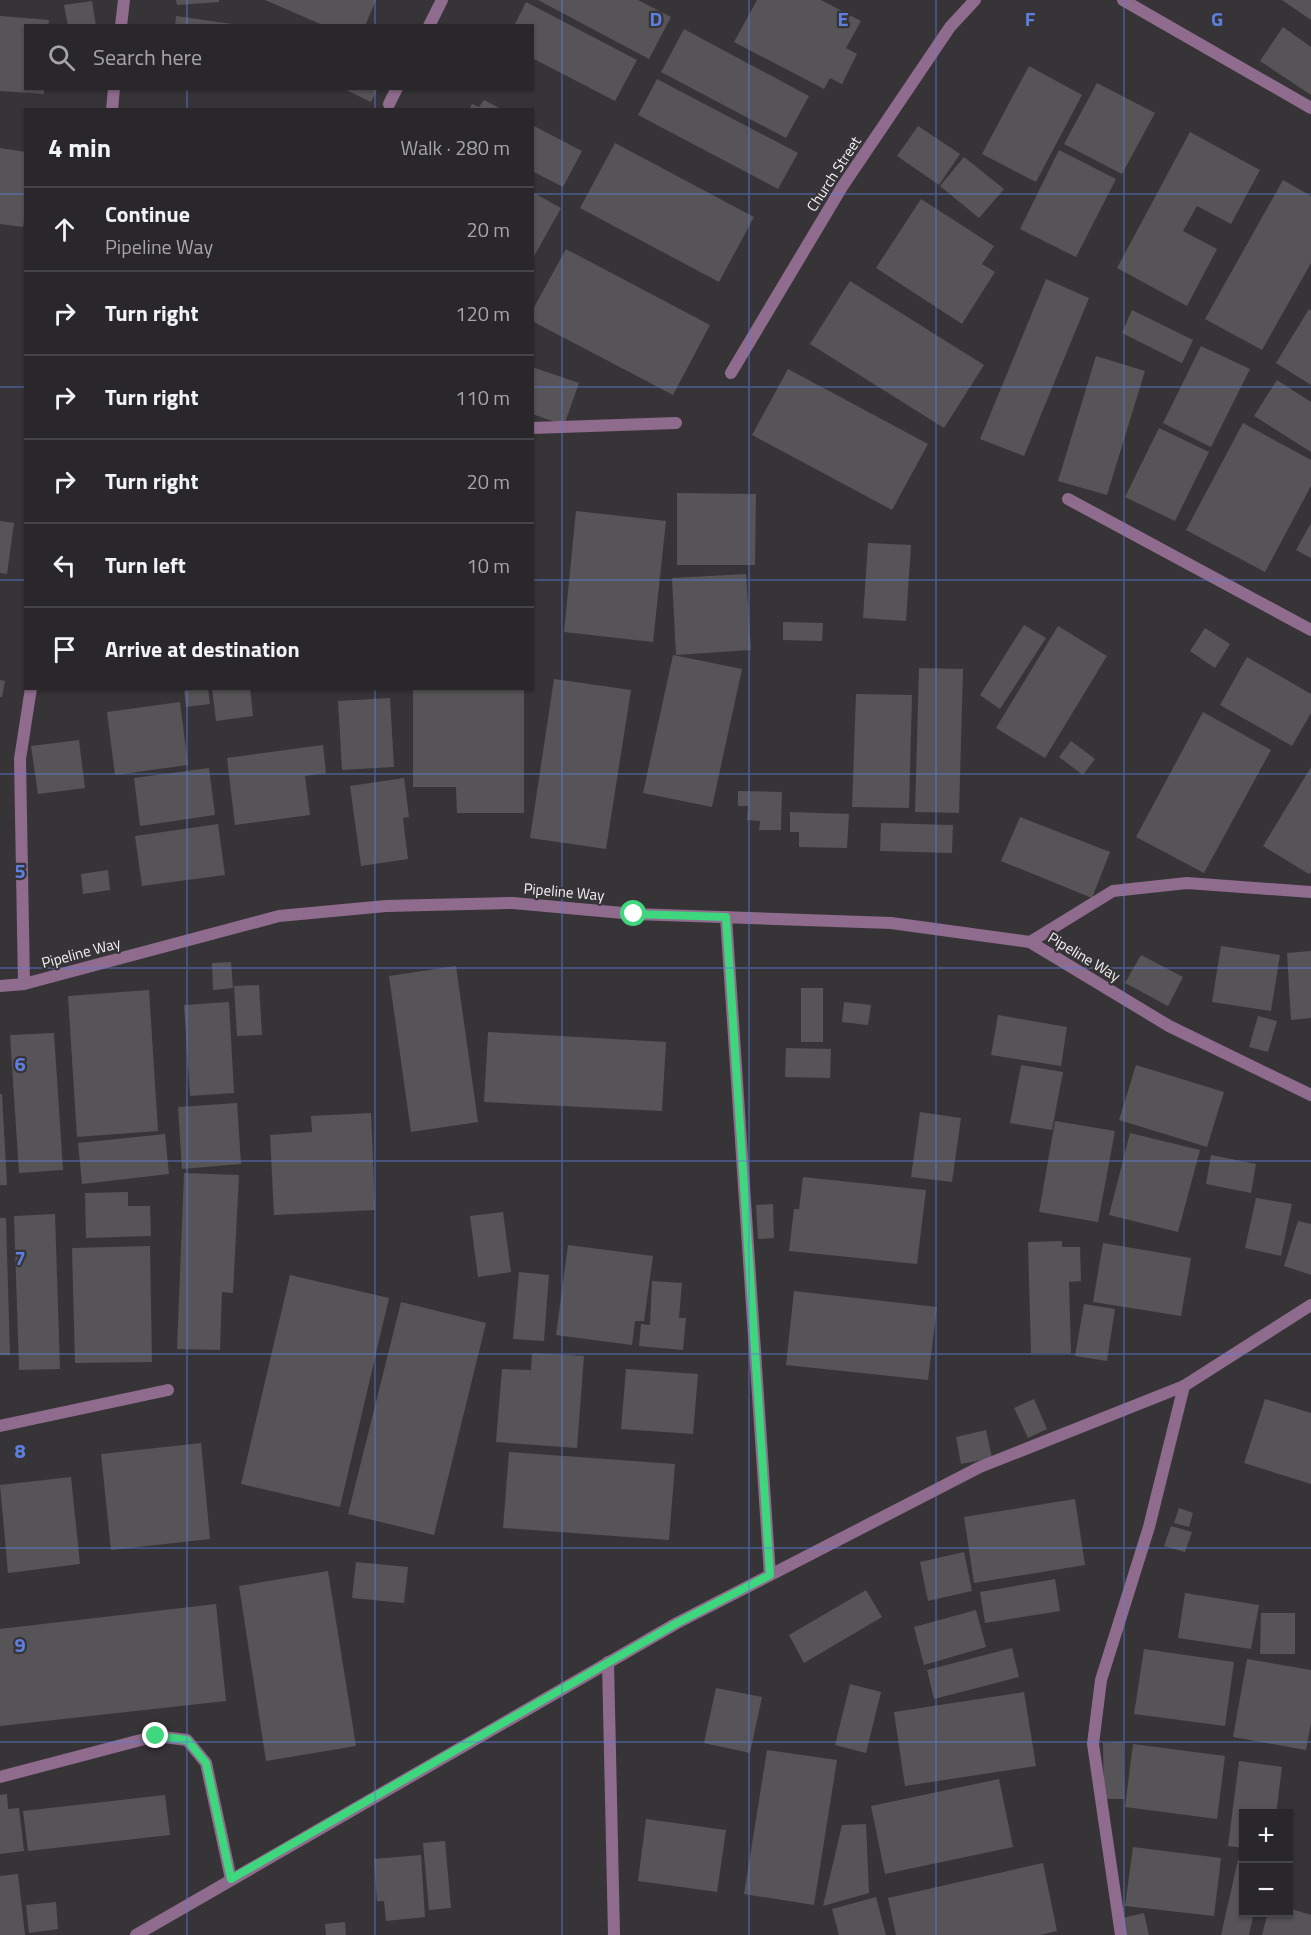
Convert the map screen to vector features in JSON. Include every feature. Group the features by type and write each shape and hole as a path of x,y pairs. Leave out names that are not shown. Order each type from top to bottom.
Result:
{"street":[{"path":"121,24 124,0"},
{"path":"430,24 442,0"},
{"name":"Church Street","path":"732,373 842,187 950,27 975,0"},
{"path":"1123,0 1311,108"},
{"path":"112,108 114,90"},
{"path":"389,104 396,90"},
{"path":"534,428 676,423"},
{"path":"1068,499 1311,630"},
{"path":"24,984 20,759 31,690"},
{"path":"1030,942 1113,891 1187,883 1311,892"},
{"name":"Pipeline Way","path":"0,986 24,984 279,916 386,906 513,903 634,914 891,923 1030,942 1169,1026 1311,1095"},
{"path":"726,917 770,1575"},
{"path":"136,1935 677,1623 980,1467 1184,1386 1311,1305"},
{"path":"1122,1935 1092,1744 1101,1680 1149,1527 1184,1386"},
{"path":"0,1425 168,1390"},
{"path":"608,1662 614,1935"},
{"path":"0,1777 156,1736 187,1740 206,1763 231,1879"}],"building":[{"path":"176,0 219,0 219,2 177,5"},
{"path":"265,0 376,0 366,24 320,24"},
{"path":"538,0 638,0 671,17 649,59"},
{"path":"757,0 821,0 861,21 846,48 857,54 842,84 830,78 824,89 734,42"},
{"path":"1282,0 1311,0 1311,20"},
{"path":"92,1 96,24 68,24 64,5"},
{"path":"526,2 637,60 615,101 534,59 534,24 515,24"},
{"path":"0,16 49,20 48,24 24,24 24,90 44,90 44,94 0,91"},
{"path":"176,16 232,24 175,24"},
{"path":"1283,27 1311,47 1311,95 1260,61"},
{"path":"684,29 809,96 786,138 661,72"},
{"path":"1029,66 1082,95 1036,182 982,154"},
{"path":"657,79 798,153 778,189 638,115"},
{"path":"1097,83 1155,113 1122,174 1064,144"},
{"path":"346,90 377,90 371,102"},
{"path":"484,100 499,108 470,108 472,104 479,107"},
{"path":"534,126 582,151 563,187 534,172"},
{"path":"918,126 960,154 939,185 897,156"},
{"path":"1190,132 1260,170 1231,224 1197,206 1183,231 1217,249 1187,306 1117,268"},
{"path":"615,143 754,217 719,282 580,208"},
{"path":"0,148 24,152 23,227 0,224"},
{"path":"1059,150 1116,179 1076,257 1020,229"},
{"path":"964,157 1004,189 979,218 940,186"},
{"path":"1283,180 1311,196 1311,263 1262,350 1205,319"},
{"path":"534,193 561,208 534,256"},
{"path":"921,199 994,246 982,264 995,272 962,324 876,268"},
{"path":"566,249 710,325 673,395 534,322 534,307"},
{"path":"1046,279 1089,298 1024,456 980,439"},
{"path":"850,281 984,365 944,428 810,344"},
{"path":"1309,309 1311,311 1311,385 1276,363"},
{"path":"1132,310 1193,340 1182,363 1122,333"},
{"path":"1201,346 1250,369 1211,447 1163,423"},
{"path":"1096,356 1145,371 1107,495 1058,481"},
{"path":"534,368 579,383 564,425 534,415"},
{"path":"788,369 928,444 892,510 752,435"},
{"path":"1277,380 1311,402 1311,452 1254,416"},
{"path":"1243,423 1311,460 1311,486 1265,572 1186,530"},
{"path":"1159,428 1209,452 1175,521 1125,497"},
{"path":"677,493 756,494 755,565 677,565"},
{"path":"576,511 666,521 653,642 564,632"},
{"path":"0,521 14,523 7,574 0,573"},
{"path":"1311,523 1311,558 1296,550"},
{"path":"868,543 911,545 906,621 863,618"},
{"path":"746,574 751,650 676,655 672,578"},
{"path":"783,622 823,623 822,641 783,640"},
{"path":"1024,625 1046,638 1000,709 980,695"},
{"path":"1058,626 1107,656 1045,758 996,728"},
{"path":"1205,628 1230,644 1215,668 1190,651"},
{"path":"673,655 742,669 712,807 643,793"},
{"path":"1247,657 1311,694 1311,713 1292,746 1220,705"},
{"path":"919,668 963,669 959,813 915,812"},
{"path":"554,679 631,690 606,849 530,838"},
{"path":"0,680 5,681 2,697 0,697"},
{"path":"208,690 210,704 186,707 184,691"},
{"path":"212,690 250,690 253,716 216,721"},
{"path":"413,690 524,690 524,813 457,813 456,787 413,787"},
{"path":"856,694 912,695 909,808 852,807"},
{"path":"390,698 394,767 342,770 338,701"},
{"path":"180,702 188,765 115,775 107,712"},
{"path":"1203,712 1271,750 1204,873 1136,837"},
{"path":"79,740 85,788 38,794 31,746"},
{"path":"1071,741 1095,759 1083,775 1059,757"},
{"path":"323,745 326,773 305,776 310,815 235,825 227,758"},
{"path":"1311,767 1311,872 1309,874 1263,846"},
{"path":"209,768 215,815 140,826 134,778"},
{"path":"404,778 409,817 403,818 408,859 361,866 350,786"},
{"path":"738,791 782,792 781,830 759,830 760,821 747,820 748,806 738,806"},
{"path":"790,812 849,814 847,848 799,847 799,832 790,832"},
{"path":"1020,817 1110,852 1092,898 1001,861"},
{"path":"881,823 953,825 952,853 880,851"},
{"path":"218,824 225,875 142,886 135,836"},
{"path":"108,870 110,890 83,894 81,874"},
{"path":"1221,946 1280,955 1271,1011 1212,1002"},
{"path":"1311,951 1311,1018 1291,1020 1287,953"},
{"path":"1141,955 1183,977 1168,1006 1125,983"},
{"path":"231,962 233,988 213,990 212,963"},
{"path":"456,966 478,1122 411,1132 389,976"},
{"path":"259,985 262,1035 237,1036 234,986"},
{"path":"801,988 823,988 823,1042 801,1042"},
{"path":"149,990 158,1131 77,1137 68,996"},
{"path":"229,1002 234,1093 190,1096 184,1005"},
{"path":"844,1002 871,1005 868,1025 842,1022"},
{"path":"998,1015 1067,1027 1061,1066 991,1055"},
{"path":"1258,1016 1277,1021 1268,1052 1249,1047"},
{"path":"488,1032 666,1042 662,1111 484,1102"},
{"path":"54,1033 63,1170 19,1173 10,1035"},
{"path":"786,1048 831,1049 830,1078 785,1077"},
{"path":"1021,1065 1063,1072 1052,1130 1010,1123"},
{"path":"1136,1065 1224,1092 1207,1147 1119,1120"},
{"path":"0,1094 2,1094 7,1185 0,1185"},
{"path":"237,1103 241,1164 182,1169 178,1107"},
{"path":"920,1112 961,1118 952,1182 911,1177"},
{"path":"371,1113 375,1210 274,1215 270,1135 312,1132 311,1116"},
{"path":"1055,1121 1115,1131 1098,1222 1039,1212"},
{"path":"1130,1133 1200,1150 1178,1232 1109,1215"},
{"path":"165,1134 169,1174 82,1184 78,1143"},
{"path":"1211,1155 1256,1164 1251,1193 1206,1184"},
{"path":"184,1173 239,1175 233,1293 222,1292 220,1350 177,1349"},
{"path":"803,1177 926,1190 917,1264 789,1251 794,1209 799,1209"},
{"path":"128,1192 128,1206 150,1206 151,1236 86,1238 85,1193"},
{"path":"1256,1198 1292,1204 1281,1256 1245,1248"},
{"path":"773,1204 774,1238 758,1239 756,1205"},
{"path":"503,1212 511,1272 478,1277 470,1216"},
{"path":"55,1214 60,1369 19,1370 14,1216"},
{"path":"0,1218 6,1218 10,1355 0,1355"},
{"path":"1298,1221 1311,1224 1311,1275 1284,1266"},
{"path":"1062,1241 1062,1247 1080,1247 1081,1281 1069,1282 1071,1353 1031,1353 1028,1242"},
{"path":"1103,1243 1191,1258 1181,1316 1093,1302"},
{"path":"568,1245 653,1256 644,1321 635,1321 632,1345 556,1335"},
{"path":"150,1246 152,1362 75,1363 72,1248"},
{"path":"519,1272 549,1275 544,1341 513,1339"},
{"path":"290,1275 389,1298 340,1507 241,1484"},
{"path":"652,1281 682,1283 679,1318 686,1318 683,1350 639,1346 641,1324 650,1325"},
{"path":"794,1291 937,1307 928,1380 786,1365"},
{"path":"401,1302 486,1323 434,1535 348,1514"},
{"path":"1084,1304 1115,1309 1107,1361 1075,1356"},
{"path":"532,1353 584,1356 577,1448 496,1442 502,1369 531,1370"},
{"path":"626,1369 698,1374 693,1434 621,1429"},
{"path":"1034,1399 1047,1429 1028,1438 1014,1408"},
{"path":"1265,1399 1311,1413 1311,1484 1244,1463"},
{"path":"986,1430 992,1458 961,1464 956,1437"},
{"path":"201,1443 210,1539 111,1550 101,1454"},
{"path":"509,1452 675,1464 669,1540 503,1528"},
{"path":"71,1477 80,1564 8,1573 0,1485"},
{"path":"1075,1499 1085,1565 974,1583 964,1517"},
{"path":"1179,1508 1193,1513 1189,1527 1174,1523"},
{"path":"1171,1526 1192,1532 1185,1552 1164,1546"},
{"path":"964,1552 972,1591 928,1601 920,1562"},
{"path":"356,1562 408,1567 404,1603 352,1598"},
{"path":"328,1571 356,1746 266,1761 239,1586"},
{"path":"1055,1579 1060,1611 985,1623 980,1592"},
{"path":"866,1590 882,1617 804,1663 789,1635"},
{"path":"1185,1593 1259,1605 1251,1649 1178,1638"},
{"path":"216,1604 226,1701 0,1726 0,1629"},
{"path":"976,1610 986,1647 924,1665 914,1627"},
{"path":"1261,1613 1295,1613 1295,1654 1260,1654"},
{"path":"1012,1648 1019,1677 934,1699 927,1670"},
{"path":"1144,1649 1234,1662 1225,1726 1134,1714"},
{"path":"1247,1659 1311,1670 1311,1723 1306,1750 1233,1737"},
{"path":"850,1684 881,1692 866,1753 835,1745"},
{"path":"716,1688 762,1697 750,1753 704,1743"},
{"path":"1024,1692 1036,1766 905,1786 894,1712"},
{"path":"1123,1742 1124,1799 1104,1799 1103,1743"},
{"path":"1133,1744 1225,1756 1217,1819 1125,1807"},
{"path":"767,1750 837,1760 814,1905 744,1894"},
{"path":"1239,1761 1282,1767 1277,1809 1239,1809 1239,1847 1228,1846"},
{"path":"999,1779 1013,1847 885,1874 871,1806"},
{"path":"7,1794 8,1809 19,1808 24,1851 0,1854 0,1795"},
{"path":"165,1795 170,1835 28,1851 23,1811"},
{"path":"646,1819 726,1830 717,1892 638,1881"},
{"path":"866,1824 869,1893 823,1906 842,1825"},
{"path":"445,1841 451,1908 429,1910 423,1843"},
{"path":"1133,1847 1221,1858 1214,1916 1125,1906"},
{"path":"421,1855 425,1917 386,1921 384,1901 377,1901 374,1859"},
{"path":"1239,1860 1239,1917 1253,1917 1249,1935 1221,1935"},
{"path":"1043,1863 1057,1931 1041,1935 896,1935 888,1898"},
{"path":"18,1874 25,1935 0,1935 0,1876"},
{"path":"876,1897 886,1935 839,1935 832,1909"},
{"path":"56,1902 58,1929 29,1933 26,1905"},
{"path":"1293,1910 1311,1915 1311,1935 1262,1935 1267,1917 1293,1917"},
{"path":"1144,1913 1149,1935 1126,1935 1122,1918"},
{"path":"345,1922 346,1935 326,1935 325,1924"}],"route":[{"path":"156,1736 187,1740 206,1763 231,1879 677,1623 770,1575 726,917 634,914"}]}
